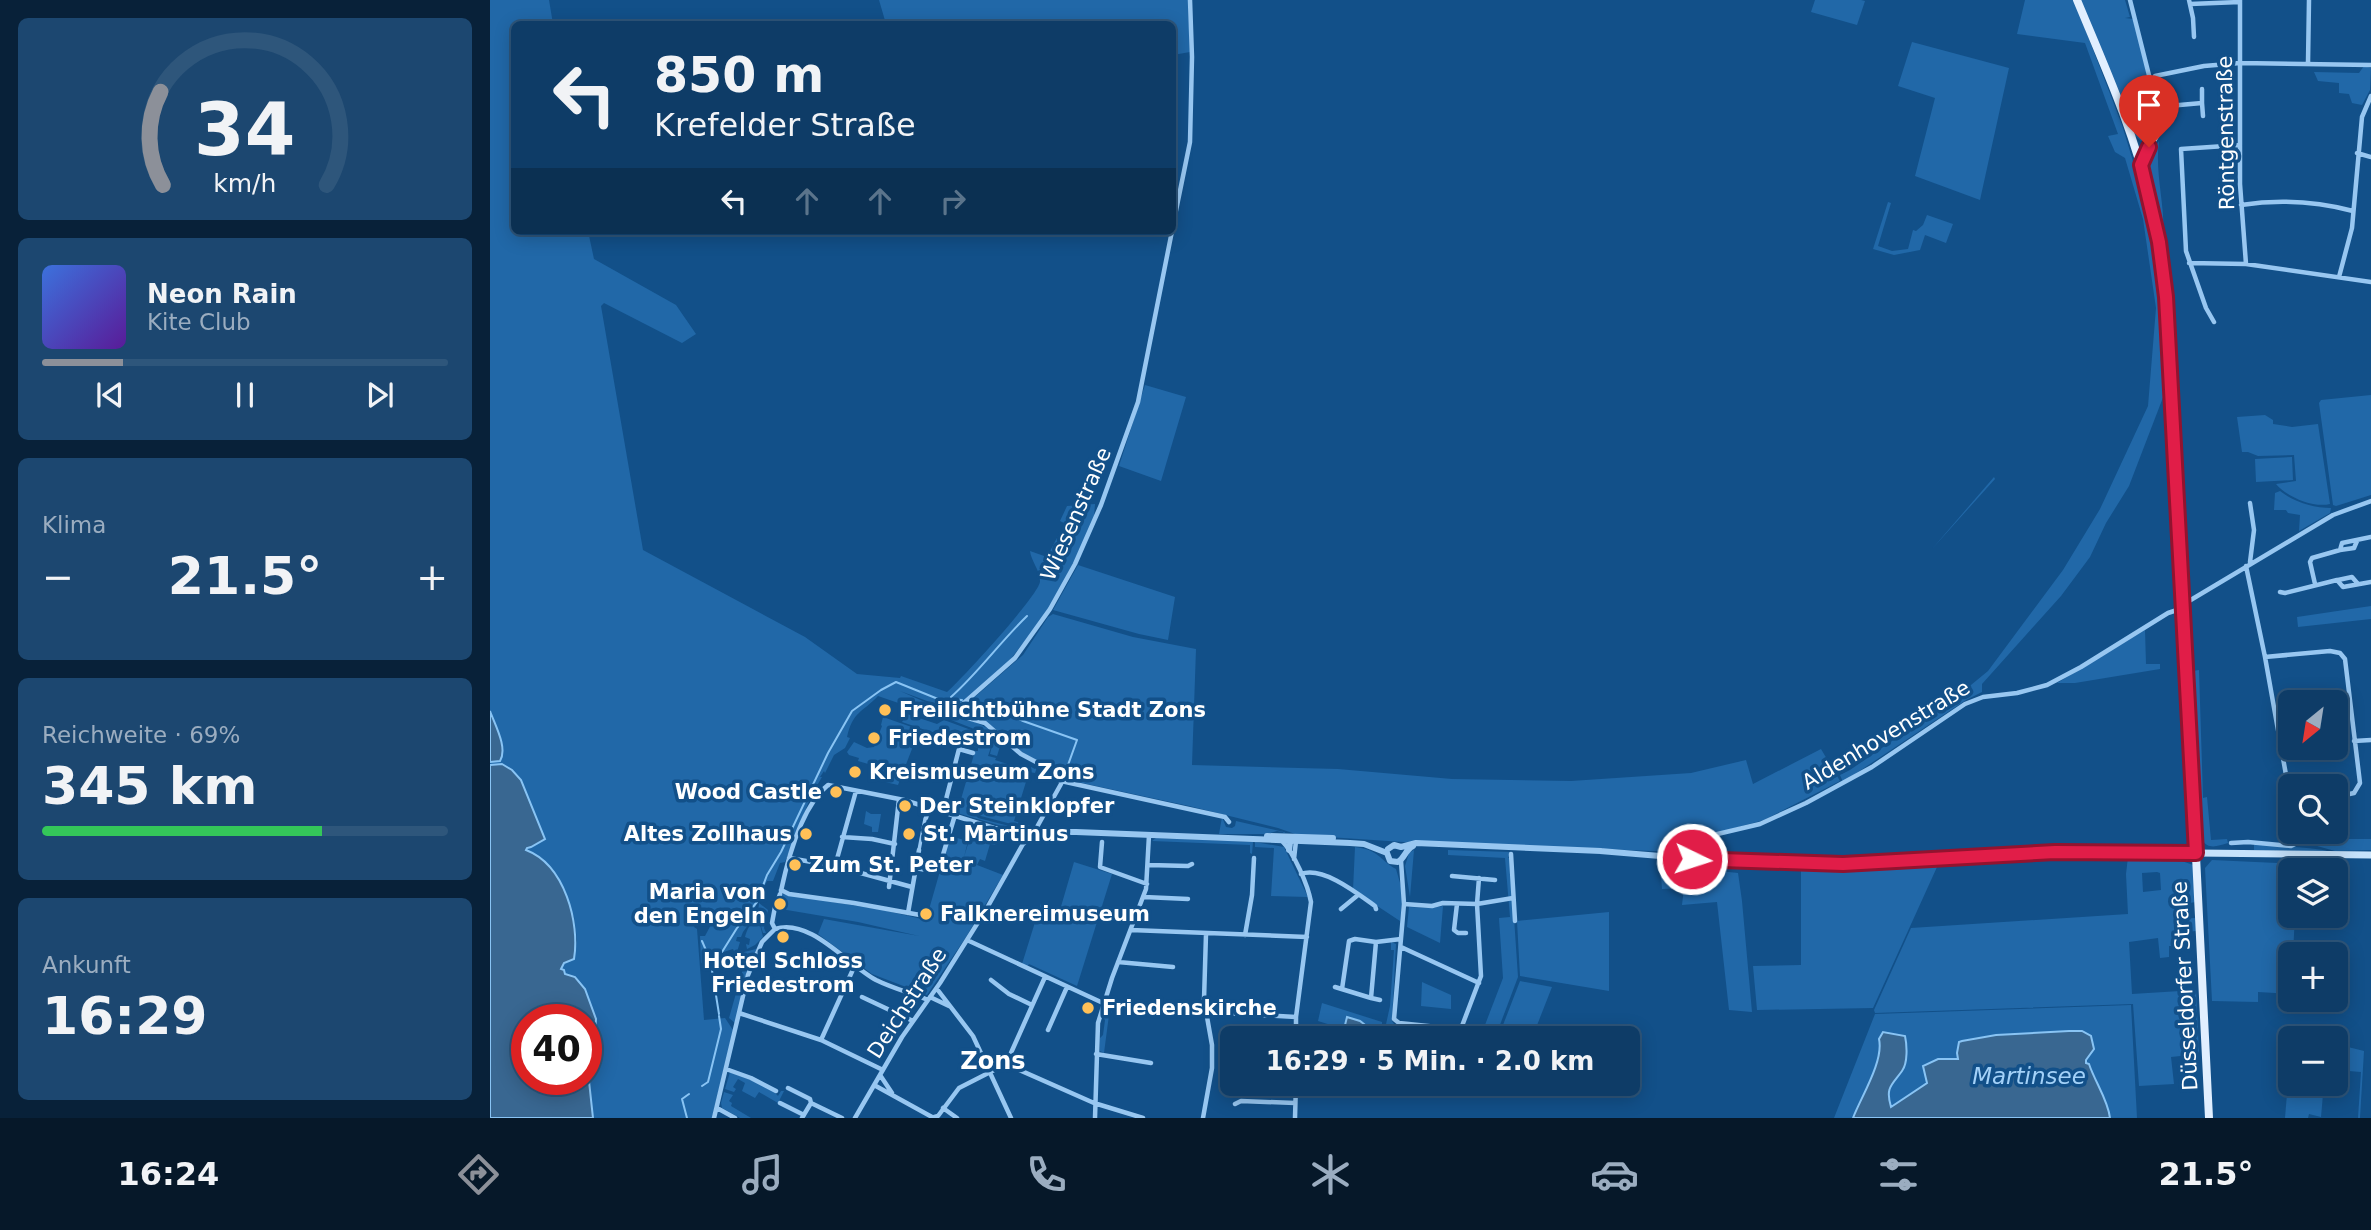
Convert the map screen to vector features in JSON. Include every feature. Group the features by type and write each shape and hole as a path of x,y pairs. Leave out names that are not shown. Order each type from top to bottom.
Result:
{"main road":[{"name":"Düsseldorfer Straße","path":"2077,0 2141,165 2159,242 2166,297 2209,1118"},
{"path":"2135,148 2155,136"},
{"path":"2141,165 2155,136"},
{"path":"2135,148 2149,147"},
{"path":"2196,853 2371,855"}],"street":[{"name":"Wiesenstraße","path":"1176,209 1189,142 1192,57 1190,0"},
{"path":"2130,0 2157,107 2159,126 2155,136"},
{"path":"2308,63 2309,0"},
{"name":"Röntgenstraße","path":"2190,2 2240,1 2241,205 2246,264"},
{"path":"2190,2 2194,37"},
{"path":"2155,76 2204,66 2240,63 2371,65"},
{"path":"2202,89 2203,116"},
{"path":"2339,277 2349,243 2362,117 2370,104 2371,96"},
{"path":"2157,107 2202,103"},
{"path":"2214,322 2206,308 2186,251 2181,149 2240,145"},
{"path":"2357,153 2371,157"},
{"path":"2241,205 2285,200 2353,211"},
{"name":"Wiesenstraße","path":"1062,781 1051,770 1014,749 985,723 958,715 957,709 1010,664 1028,642 1081,552 1138,402 1171,235"},
{"path":"2189,262 2246,264 2371,282"},
{"name":"Aldenhovenstraße","path":"1694,857 1701,842 1709,836 1760,824 1806,803 1872,767 1965,704 1983,697 2017,693 2047,685 2333,515 2371,501"},
{"path":"2250,503 2254,530 2248,564 2286,774"},
{"path":"2315,584 2310,562 2312,558 2340,550 2342,543 2371,537"},
{"path":"2280,592 2352,577 2358,584 2371,582"},
{"path":"2265,657 2330,651 2343,655 2359,787 2354,793 2348,794"},
{"path":"2354,741 2371,740"},
{"path":"943,811 959,749 973,752"},
{"path":"1032,836 1062,781 1225,817 1229,822"},
{"path":"775,929 772,923 775,906 789,858 814,798 828,785 899,799 1015,834 1032,836 1060,832 1362,840 1387,851 1390,860 1397,861"},
{"path":"835,866 856,791"},
{"path":"889,884 899,799"},
{"path":"908,913 929,807"},
{"path":"916,868 932,871 942,858 954,815"},
{"path":"1015,834 1023,844"},
{"path":"1095,1118 1098,1023 1103,1003 1144,897 1149,865 1149,834"},
{"name":"Deichstraße","path":"855,1118 913,1021 937,989 1023,844 1032,836"},
{"path":"842,837 895,844"},
{"path":"1219,837 1359,843 1387,851"},
{"path":"1289,849 1293,839"},
{"path":"1293,839 1294,859"},
{"path":"1282,841 1294,859 1311,902 1296,1026"},
{"path":"1102,842 1100,867 1147,884"},
{"path":"2231,843 2296,844"},
{"path":"1479,878 1477,904 1481,976 1460,1029 1395,1021 1404,904 1402,877 1397,861 1403,850 1413,846 1423,844 1600,851 1791,864 1843,864 2055,852 2196,853"},
{"path":"1387,851 1394,845 1403,850"},
{"path":"1511,854 1515,921"},
{"path":"789,858 835,866 889,884 912,887"},
{"path":"1245,935 1252,895 1254,858"},
{"path":"1149,865 1192,864"},
{"path":"1301,874 1312,871 1321,873 1376,909"},
{"path":"1452,876 1495,880"},
{"path":"780,892 920,915"},
{"path":"1341,909 1358,895"},
{"path":"1144,897 1188,899"},
{"path":"1404,904 1477,904 1513,898"},
{"path":"1457,904 1454,930 1466,933"},
{"path":"714,1118 748,975 759,948 775,929 783,927 812,934 877,980 952,1008"},
{"path":"1131,930 1307,937"},
{"path":"1203,1118 1212,1068 1212,1045 1204,1000 1206,934"},
{"path":"1342,989 1349,941 1401,939"},
{"path":"967,940 1103,1003 1154,1009 1296,1017"},
{"path":"1371,998 1376,942"},
{"path":"1401,947 1479,983"},
{"path":"1118,962 1173,967"},
{"path":"821,1040 855,965"},
{"path":"874,1085 933,1118 959,1088 1006,1064 1045,977"},
{"path":"991,980 1009,994 1032,1005"},
{"path":"1335,986 1380,1000"},
{"path":"1048,1030 1068,987"},
{"path":"937,989 973,1036 1011,1118"},
{"path":"862,998 913,1021"},
{"path":"738,1013 821,1040 881,1072 892,1094"},
{"path":"1096,1054 1151,1063"},
{"path":"1006,1064 1094,1102 1143,1118"},
{"path":"726,1069 776,1091"},
{"path":"788,1088 842,1118"},
{"path":"1295,1096 1295,1118"},
{"path":"1235,1104 1241,1101 1295,1104"},
{"path":"780,1103 803,1117 811,1103"},
{"path":"717,1108 735,1118"},
{"path":"943,1108 957,1118"}],"shaded area":[{"path":"490,0 549,0 552,21 511,21 511,235 589,235 594,259 676,305 696,334 682,343 604,303 601,306 643,550 805,637 857,674 901,676 947,692 999,636 1037,589 1040,577 1030,551 1047,557 1060,532 1066,535 1070,526 1060,521 1067,506 1095,504 1094,518 1050,609 1010,660 969,702 1023,655 1048,617 1053,614 1133,637 1196,649 1192,765 1338,769 1452,779 1571,781 1691,773 1746,760 1753,784 1821,749 1840,781 1764,820 1705,836 1680,852 1403,842 1298,835 1189,806 1068,780 1025,754 984,722 900,691 945,711 945,715 942,718 878,696 855,717 849,728 847,737 850,738 845,748 834,755 820,777 785,862 780,863 773,881 767,881 756,903 754,917 741,937 737,937 736,941 740,942 737,952 733,949 714,955 715,960 701,963 700,936 705,936 714,919 700,910 694,927 697,929 704,1020 725,1018 733,1030 712,1118 593,1118 591,1095 602,1095 602,1004 578,1004 561,969 564,963 574,959 577,940 574,917 526,850 544,839 531,808 494,765 490,765 490,762 500,761 502,756 500,736 490,712"},
{"path":"879,0 1188,0 1190,52 1176,54 1176,21 885,21"},
{"path":"1815,0 1865,1 1857,25 1811,12"},
{"path":"2025,0 2074,0 2122,125 2155,238 2162,295 2167,387 2129,486 2106,523 2090,557 2061,596 1982,684 1982,692 1843,782 1840,775 1960,694 1988,671 2063,570 2100,509 2148,406 2156,308 2143,219 2125,158 2115,152 2108,136 2118,134 2085,43 2017,34"},
{"path":"2080,0 2125,0 2130,17 2125,18 2133,19 2149,82 2146,87 2151,89 2155,106 2156,129 2151,137 2141,141 2134,135"},
{"path":"1912,42 2009,68 1980,200 1915,176 1935,98 1898,86"},
{"path":"2364,66 2371,68 2370,90 2362,105 2352,103 2349,94 2339,93 2339,83 2318,81 2314,72 2359,73"},
{"path":"2159,141 2162,248 2146,170 2146,162"},
{"path":"1888,202 1891,203 1878,246 1892,251 1908,249 1913,230 1916,231 1923,225 1927,215 1953,224 1946,243 1925,235 1920,250 1894,255 1873,249"},
{"path":"1145,385 1186,397 1161,481 1119,466"},
{"path":"2371,395 2371,495 2336,506 2333,505 2319,403 2321,400"},
{"path":"2265,415 2273,420 2273,424 2292,427 2318,424 2330,504 2301,500 2276,484 2296,481 2294,455 2258,456 2242,452 2237,417"},
{"path":"2292,457 2293,480 2256,482 2255,459"},
{"path":"1994,477 1995,479 1932,549"},
{"path":"2280,491 2304,504 2331,508 2330,513 2299,531 2300,515 2288,513 2286,510 2274,510 2275,493"},
{"path":"1078,565 1175,597 1168,640 1053,610"},
{"path":"2371,606 2371,619 2298,627 2297,617"},
{"path":"2145,630 2146,664 2160,664 2160,669 2075,683 2057,683"},
{"path":"2199,670 2203,798 2207,797 2211,840 2227,839 2228,843 2214,846 2207,845 2202,840 2193,671"},
{"path":"907,714 937,724 944,720 982,734 991,747 988,756 1029,771 1031,767 1037,767 1035,773 1029,772 1014,821 1034,827 1031,829 977,815 972,811 978,818 1029,831 1015,830 957,813 978,748 902,722"},
{"path":"957,716 983,726 1005,742 1001,743 997,756 990,754 992,746 982,732 946,718"},
{"path":"883,717 943,738 942,740 932,736 931,739 923,734 917,736 898,785 885,782 887,774 874,773 875,766 858,761 859,758 847,752 854,742 867,748 874,747"},
{"path":"866,811 881,814 878,832 872,832 872,827 864,824"},
{"path":"1222,817 1226,827 1232,828 1236,821 1288,833 1277,831 1267,834 1219,834"},
{"path":"974,825 977,826 975,831 985,841 991,840 993,833 1001,835 995,845 990,844 985,861 980,859 977,865 1003,875 927,995 872,974 818,934 824,919 919,936 781,909 782,894 883,910 926,920 950,836 968,841 964,857"},
{"path":"1156,838 1253,842 1252,854 1250,845 1152,841"},
{"path":"2348,839 2371,839 2371,850 2335,851 2300,845 2348,844"},
{"path":"1255,842 1284,847 1308,897 1271,896 1274,848 1255,847"},
{"path":"2254,844 2303,848 2333,852 2254,850"},
{"path":"1355,847 1374,853 1396,869 1403,893 1400,921 1353,890"},
{"path":"1414,850 1410,897 1405,866 1409,853"},
{"path":"1448,850 1511,852 1508,858 1518,977 1500,1026 1485,1026 1503,978 1499,918 1510,917 1505,858 1448,855"},
{"path":"2128,857 2179,860 2193,865 2196,902 2176,905 2176,919 2196,918 2196,931 2175,933 2176,946 2169,946 2169,957 2160,958 2158,938 2129,942 2132,994 2196,990 2199,1054 2171,1057 2174,1084 2139,1086 2133,1004 1875,1013 1911,928 2128,914","holes":["2142,873 2160,873 2161,890 2143,892"]},
{"path":"2212,860 2278,863 2278,928 2294,928 2294,942 2278,942 2278,993 2258,992 2258,1002 2212,1001 2205,868"},
{"path":"1074,862 1112,874 1077,986 1029,964 1027,967 1022,964 1041,903 1060,910"},
{"path":"1660,862 1738,873 1752,1012 1729,1010 1717,902 1682,905 1684,888 1662,889"},
{"path":"1937,867 1873,1008 1757,1010 1753,966 1801,965 1801,871"},
{"path":"759,903 768,910 764,928 766,933 763,933 758,916 763,937 747,949 746,944 749,945 750,939 745,937 757,914"},
{"path":"1443,906 1440,943 1407,927 1409,907"},
{"path":"1609,912 1609,991 1520,976 1517,921"},
{"path":"1391,942 1396,944 1392,1021 1396,1026 1386,1026 1390,1006 1394,950 1391,950"},
{"path":"756,949 735,1023 729,1018 746,958 743,956 744,952"},
{"path":"1520,981 1552,987 1537,1026 1503,1026"},
{"path":"1422,982 1451,995 1451,1009 1421,1006"},
{"path":"1322,1003 1382,1022 1384,1026 1334,1026 1318,1021"},
{"path":"2131,1005 2137,1118 1834,1118 1875,1014"},
{"path":"1106,1008 1112,1009 1104,1053 1100,1051 1100,1038 1105,1020 1102,1016"},
{"path":"2348,1047 2364,1051 2358,1118 2361,1072 2348,1071"},
{"path":"730,1072 770,1088 778,1096 784,1091 778,1103 759,1092 755,1098 742,1091 745,1083 738,1079 733,1087 736,1089 734,1092 725,1089"},
{"path":"724,1092 733,1095 729,1101 731,1106 751,1118 740,1118 722,1108"},
{"path":"2287,1096 2323,1096 2321,1117 2309,1114 2308,1118 2285,1118"}],"water":[{"path":"490,711 503,750 500,761 490,762"},
{"path":"502,764 521,780 545,839 526,850 551,868 567,897 572,913 575,929 574,959 564,963 561,969 565,974 575,977 585,989 590,1004 511,1004 511,1095 591,1095 593,1118 490,1118 490,765"},
{"path":"1347,1017 1366,1026 1348,1026 1345,1025"},
{"name":"Martinsee","path":"2082,1031 2091,1036 2094,1049 2086,1063 2089,1064 2104,1098 2110,1118 1853,1118 1875,1068 1880,1048 1879,1039 1883,1032 1905,1036 1906,1044 1904,1068 1889,1091 1891,1107 1927,1083 1923,1066 1938,1059 1958,1059 1959,1042 1996,1035"}],"waterway":[{"path":"951,697 1027,616"},
{"path":"740,923 757,902 767,875 852,711 896,682 943,701 962,700"},
{"path":"966,703 973,707 994,706 1023,721 1077,740 1068,765"},
{"path":"711,959 722,952 737,928"},
{"path":"702,941 711,962"},
{"path":"711,964 719,1014"},
{"path":"702,1086 708,1082 721,1029 719,1016"},
{"path":"687,1118 682,1099 689,1094"}],"place":[{"name":"Freilichtbühne Stadt Zons","path":"885,710"},
{"name":"Friedestrom","path":"874,738"},
{"name":"Kreismuseum Zons","path":"855,772"},
{"name":"Wood Castle","path":"836,792"},
{"name":"Der Steinklopfer","path":"905,806"},
{"name":"Altes Zollhaus","path":"806,834"},
{"name":"St. Martinus","path":"909,834"},
{"name":"Zum St. Peter","path":"795,865"},
{"name":"Maria von den Engeln","path":"780,904"},
{"name":"Falknereimuseum","path":"926,914"},
{"name":"Hotel Schloss Friedestrom","path":"783,937"},
{"name":"Friedenskirche","path":"1088,1008"}],"district":[{"name":"Zons","path":"993,1061"}],"route":[{"path":"1692,859 1843,864 2055,852 2196,853 2166,297 2159,242 2141,165 2149,147"}]}
